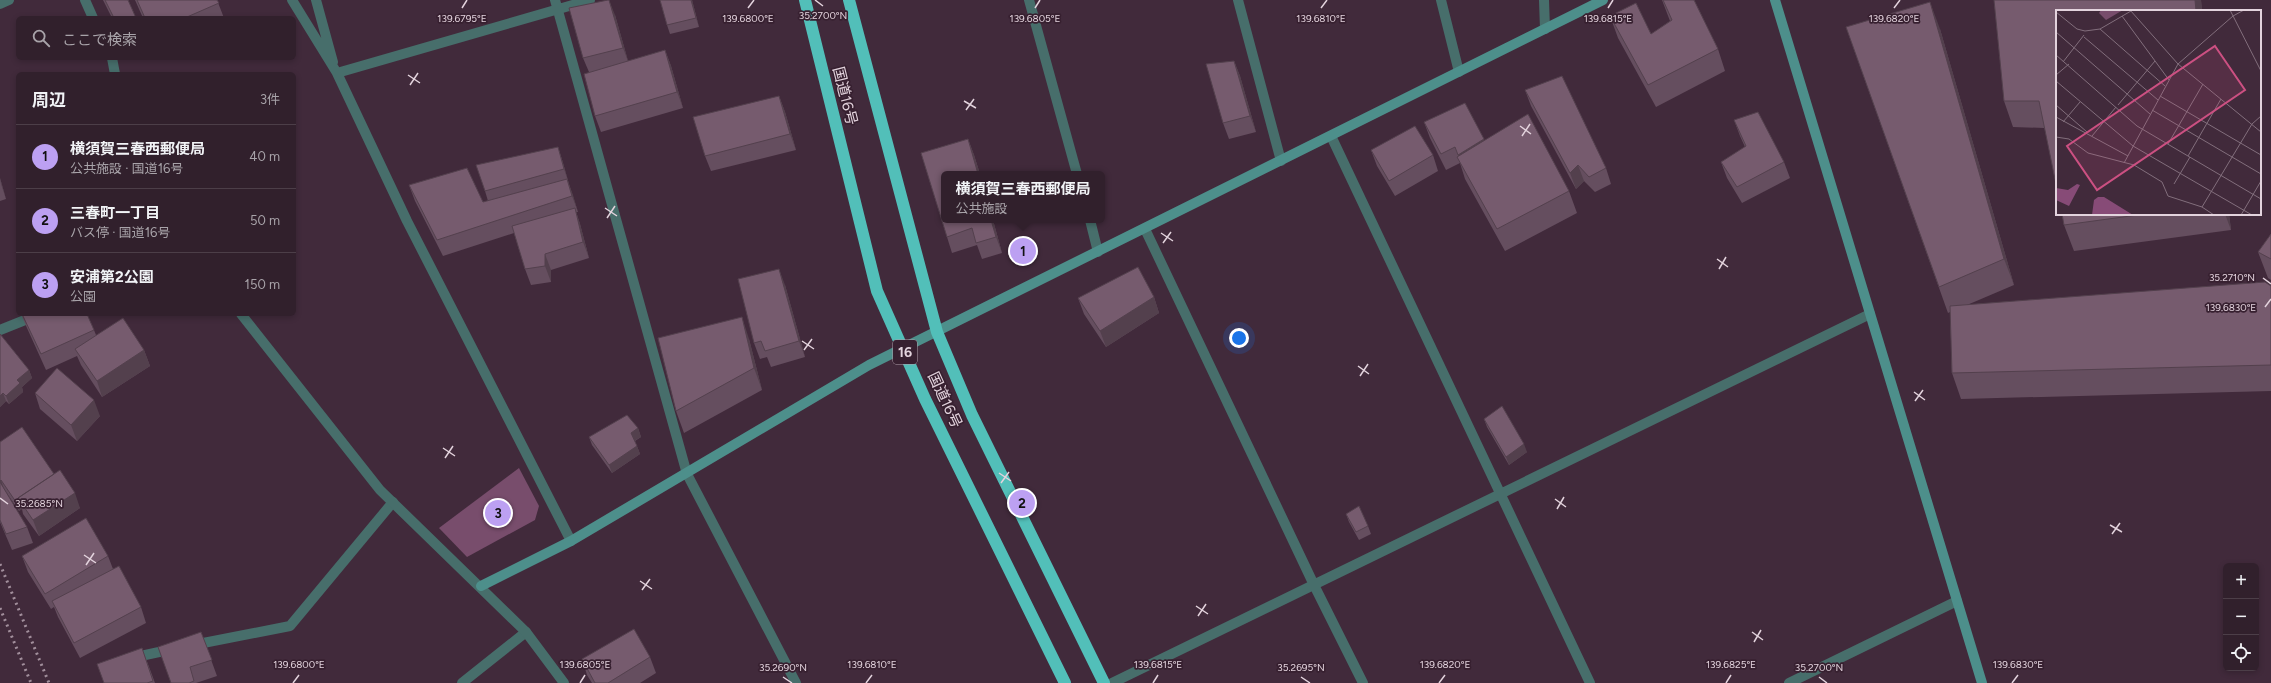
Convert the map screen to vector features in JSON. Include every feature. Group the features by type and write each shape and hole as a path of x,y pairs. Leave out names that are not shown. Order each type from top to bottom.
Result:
{"highway":[{"name":"国道16号","path":"805,0 877,291 904,348 925,398 1065,683"},
{"name":"国道16号","path":"849,0 937,332 972,415 1104,683"}],"street":[{"path":"0,4 9,0"},
{"path":"85,0 92,16"},
{"path":"292,0 336,74 407,221 572,541"},
{"path":"316,0 336,74"},
{"path":"336,74 556,5 590,0"},
{"path":"1029,0 1076,171"},
{"path":"1238,0 1281,161"},
{"path":"1441,0 1459,72"},
{"path":"1544,0 1545,29"},
{"path":"481,586 572,541 869,365 1603,0"},
{"path":"1775,0 1982,683"},
{"path":"556,5 687,474 796,683"},
{"path":"112,60 115,72"},
{"path":"1331,136 1590,683"},
{"path":"1091,223 1098,252"},
{"path":"1145,229 1314,585 1364,683"},
{"path":"1112,683 1870,314"},
{"path":"0,330 35,316"},
{"path":"243,316 380,490 481,586 526,632 564,683"},
{"path":"136,657 290,626 393,502"},
{"path":"1789,683 1957,601"},
{"path":"462,683 526,632"}],"shaded area":[{"path":"519,468 539,506 535,520 467,557 439,528"}],"building":[{"path":"105,0 128,0 135,16 113,16"},
{"path":"137,0 217,0 219,3 189,16 144,16"},
{"path":"609,0 623,48 583,58 569,8"},
{"path":"660,0 691,0 696,18 667,25"},
{"path":"1663,0 1694,0 1718,49 1648,85 1610,16 1636,3 1651,34 1672,20"},
{"path":"1994,0 2195,0 2196,10 2056,10 2056,184 2039,101 2004,101"},
{"path":"1930,2 2004,259 1939,287 1846,27"},
{"path":"665,50 677,92 595,116 584,74"},
{"path":"1234,61 1250,116 1223,123 1206,64"},
{"path":"1562,76 1606,168 1589,177 1578,165 1570,173 1525,90"},
{"path":"779,96 790,134 705,156 693,117"},
{"path":"1465,103 1484,139 1458,155 1455,147 1441,154 1424,122"},
{"path":"1758,112 1784,162 1737,187 1721,162 1746,146 1734,120"},
{"path":"1528,114 1569,191 1497,229 1457,157"},
{"path":"1415,126 1433,155 1389,181 1371,150"},
{"path":"968,139 977,171 941,171 941,218 921,153"},
{"path":"558,147 564,169 485,191 476,165"},
{"path":"467,168 483,202 567,179 572,196 437,240 409,185"},
{"path":"575,208 583,242 545,254 545,266 525,269 512,226"},
{"path":"2062,215 2138,215 2064,225"},
{"path":"943,223 992,223 996,237 976,243 972,228 947,237"},
{"path":"2271,234 2271,259 2258,252"},
{"path":"1138,267 1154,297 1100,331 1078,298"},
{"path":"779,269 799,341 765,351 761,341 754,343 738,279"},
{"path":"2265,282 2271,286 2271,365 1952,373 1950,306"},
{"path":"23,316 88,316 94,330 41,354"},
{"path":"742,317 754,368 676,411 658,338"},
{"path":"123,318 144,350 97,381 75,349"},
{"path":"0,334 29,370 17,380 20,383 6,396 3,393 0,396"},
{"path":"57,368 94,400 71,425 35,393"},
{"path":"1502,406 1524,444 1506,457 1484,419"},
{"path":"627,415 638,428 631,433 637,446 609,465 589,437"},
{"path":"22,427 54,474 18,498 19,501 16,502 1,480 0,481 0,442"},
{"path":"60,470 75,493 33,520 18,498"},
{"path":"0,482 27,527 6,534 0,520"},
{"path":"1359,506 1368,526 1356,532 1346,514"},
{"path":"86,518 108,556 45,594 22,556"},
{"path":"119,566 141,607 74,643 52,601"},
{"path":"634,629 650,657 608,683 595,683 582,659"},
{"path":"201,632 212,660 190,667 194,681 189,683 171,683 158,647"},
{"path":"142,648 153,681 147,683 104,683 97,664"}],"railway":[{"path":"0,564 49,683"},
{"path":"0,608 31,683"}],"place":[{"name":"横須賀三春西郵便局","path":"1023,251"},
{"name":"三春町一丁目","path":"1022,503"},
{"name":"安浦第2公園","path":"498,513"}]}
